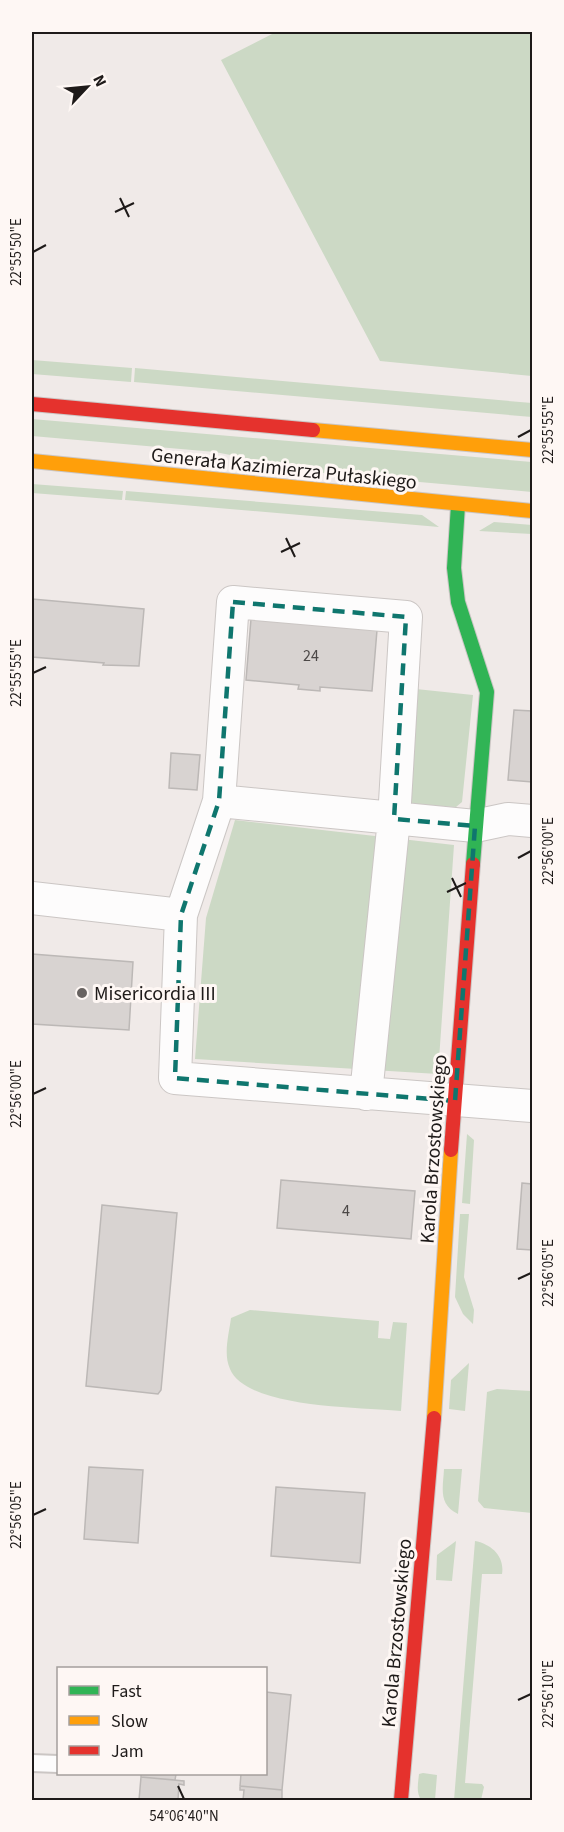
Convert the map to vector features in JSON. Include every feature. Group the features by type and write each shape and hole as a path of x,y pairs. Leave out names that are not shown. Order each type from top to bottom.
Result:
{"street":[{"name":"Generała Kazimierza Pułaskiego","path":"32,404 532,450"},
{"name":"Generała Kazimierza Pułaskiego","path":"32,461 532,511"},
{"name":"Karola Brzostowskiego","path":"400,1800 440,1350 455,1101 487,692 470,645 456,590 454,553 458,505"},
{"path":"366,1094 394,819 406,617 233,602 219,801 181,915 175,1078 366,1094 455,1101 532,1106"},
{"path":"219,801 475,826 508,819 532,821"},
{"path":"32,898 181,915"}],"lane":[{"path":"32,1763 57,1764"}],"highlighted area":[{"path":"233,602 406,617 394,819 475,826 455,1101 175,1078 181,915 219,801"}],"green space":[{"path":"276,32 532,32 532,376 380,361 221,60"},
{"path":"32,360 132,368 131,382 32,374"},
{"path":"135,368 532,403 532,417 134,382"},
{"path":"32,419 532,462 532,492 329,474 215,452 32,436"},
{"path":"32,484 123,491 122,500 32,493"},
{"path":"126,491 422,515 439,527 125,500"},
{"path":"494,522 532,525 532,534 479,531"},
{"path":"416,689 473,695 462,802 456,807 404,805"},
{"path":"235,820 454,845 438,1074 195,1059 206,918"},
{"path":"467,1134 474,1140 470,1204 462,1203"},
{"path":"460,1214 469,1214 464,1277 474,1310 473,1324 463,1314 455,1297"},
{"path":"250,1310 379,1321 378,1338 390,1339 393,1322 407,1323 401,1411 307,1404 258,1392 241,1382 228,1363 228,1337 231,1318"},
{"path":"469,1363 465,1411 449,1409 451,1380"},
{"path":"497,1389 532,1391 532,1513 484,1508 478,1501 487,1392"},
{"path":"444,1469 462,1469 458,1514 447,1505 443,1495"},
{"path":"456,1541 452,1581 436,1580 437,1555"},
{"path":"475,1541 496,1552 501,1562 502,1574 482,1574 465,1783 482,1784 484,1787 481,1800 454,1800"},
{"path":"419,1774 437,1775 435,1800 421,1800 419,1797"}],"building":[{"path":"32,599 144,609 139,666 103,665 104,663 32,657"},
{"path":"251,619 377,630 372,691 320,687 320,691 298,689 299,685 246,680"},
{"path":"514,710 532,711 532,782 508,780"},
{"path":"171,753 200,755 197,790 169,788"},
{"name":"Misericordia III","path":"32,954 133,962 129,1030 32,1024"},
{"path":"281,1180 415,1191 411,1239 277,1228"},
{"path":"522,1183 532,1184 532,1250 517,1249"},
{"path":"102,1205 177,1213 161,1390 158,1394 86,1386"},
{"path":"89,1467 143,1470 138,1543 84,1539"},
{"path":"276,1487 365,1493 360,1563 271,1556"},
{"path":"267,1692 291,1695 282,1790 240,1786 241,1775 267,1775"},
{"path":"141,1775 176,1775 175,1780 141,1777"},
{"path":"141,1777 184,1781 184,1785 179,1784 178,1800 139,1800"},
{"path":"240,1786 282,1790 282,1800 243,1800 244,1790 240,1790"}],"traffic: fast":[{"path":"458,505 454,568 458,602 487,692 473,864"}],"traffic: slow":[{"path":"313,430 532,450"},
{"path":"32,461 532,511"},
{"path":"434,1418 451,1150"}],"traffic: jam":[{"path":"32,404 313,430"},
{"path":"451,1150 473,864"},
{"path":"401,1800 434,1418"}],"place":[{"name":"Misericordia III","path":"82,993"}]}
